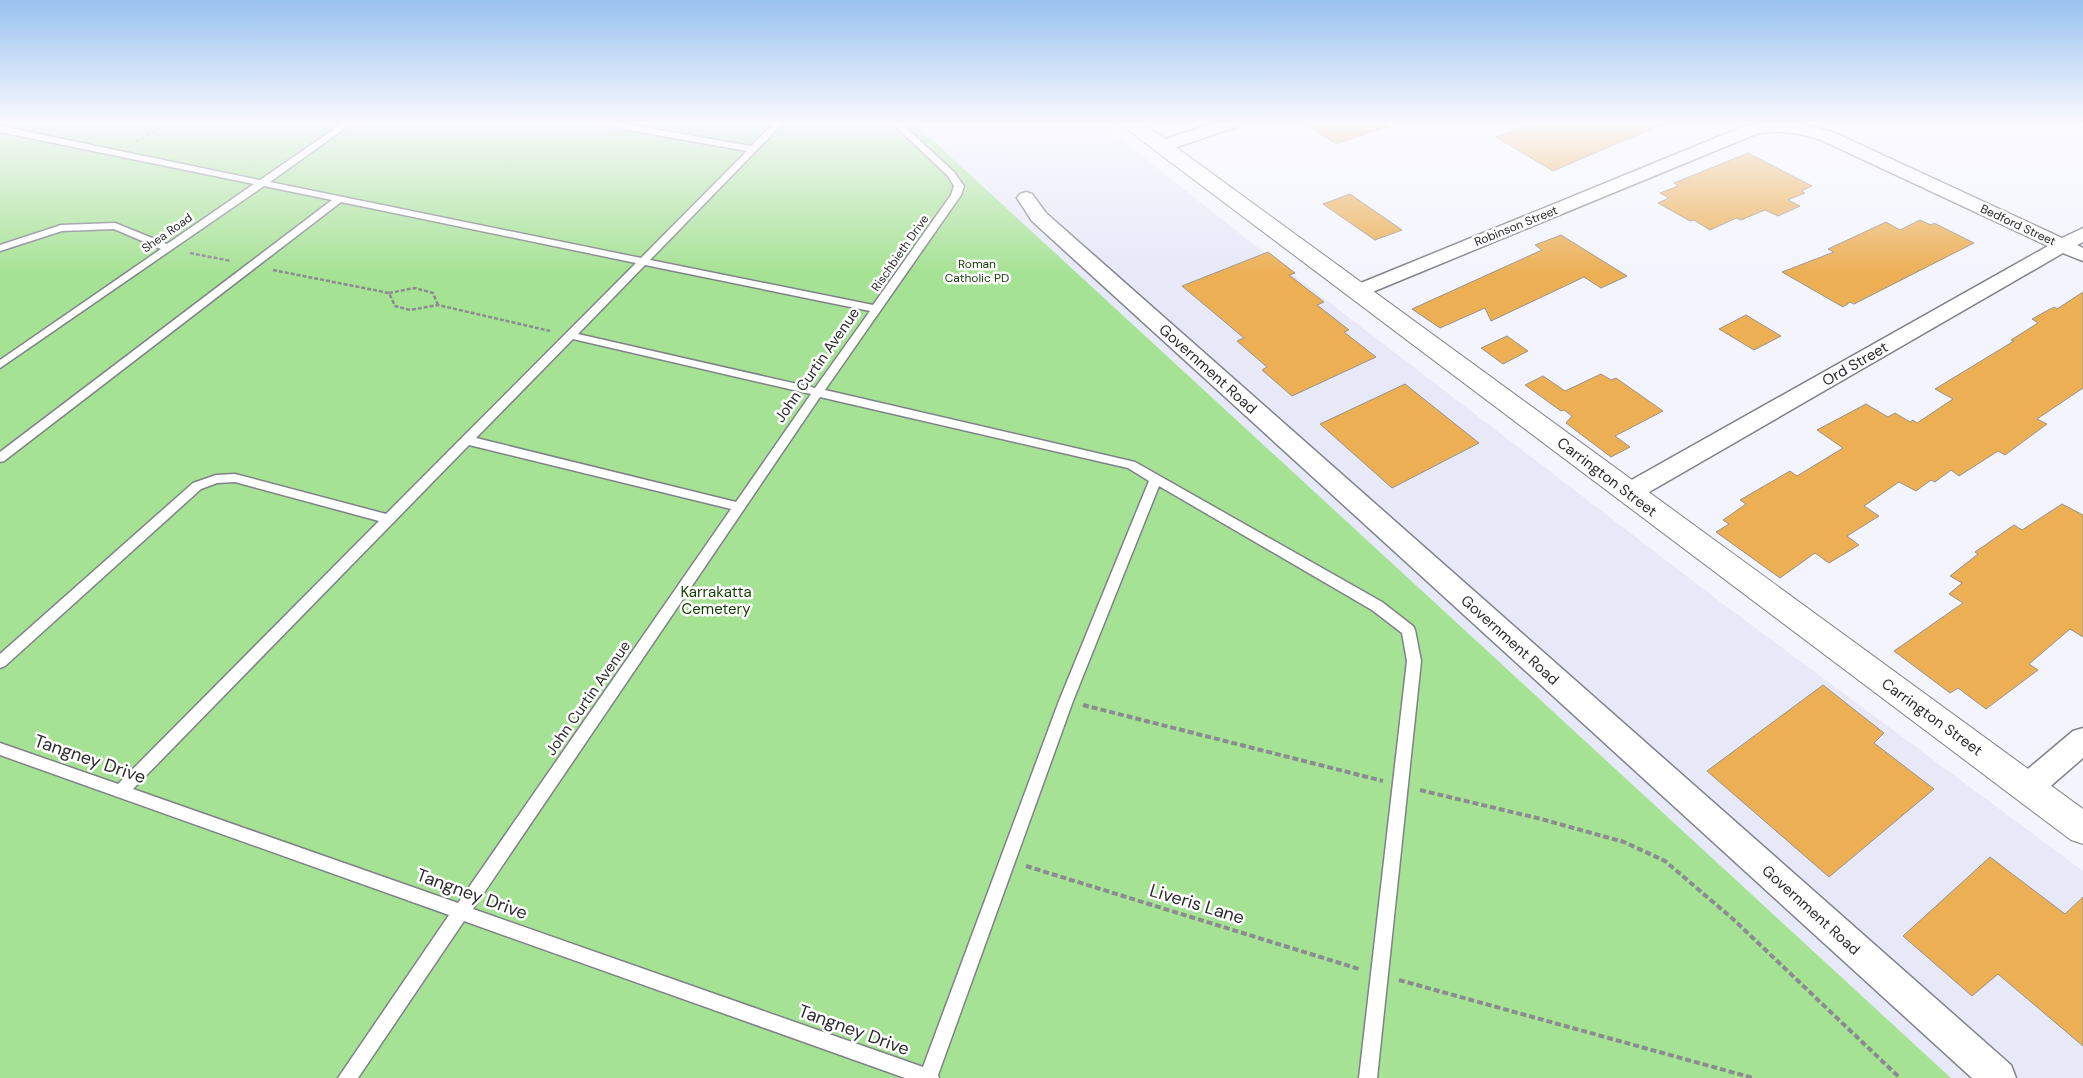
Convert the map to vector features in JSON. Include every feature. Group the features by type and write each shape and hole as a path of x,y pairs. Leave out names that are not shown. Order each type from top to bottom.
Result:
{"street":[{"name":"Carrington Street","path":"1199,173 2083,829"},
{"name":"Robinson Street","path":"1358,291 1645,173"},
{"name":"Bedford Street","path":"1907,173 2083,255"},
{"name":"Government Road","path":"1026,198 1039,217 1998,1078"},
{"name":"Ord Street","path":"1628,493 2083,234"},
{"path":"2027,788 2083,740"}],"lane":[{"name":"John Curtin Avenue","path":"215,173 876,309 460,911 347,1078"},
{"name":"Shea Road","path":"0,365 276,173"},
{"path":"121,791 729,173"},
{"name":"Rischbieth Drive","path":"876,309 956,196 959,186 950,173"},
{"path":"0,458 339,199"},
{"path":"0,248 60,228 115,226 167,248"},
{"path":"570,335 1131,465 1377,606 1408,630 1414,661 1368,1078"},
{"path":"466,440 739,507"},
{"path":"0,662 197,486 216,478 235,478 389,519"},
{"path":"929,1078 1066,701 1156,478"},
{"name":"Tangney Drive","path":"0,749 929,1078"}],"path":[{"path":"167,248 390,293 415,288 433,293 438,305"},
{"path":"390,293 394,306 410,310 438,305 570,335"},
{"path":"1066,701 1541,819 1624,842 1665,861 1732,919 1900,1078"},
{"name":"Liveris Lane","path":"1007,860 1379,975 1752,1078"}],"shaded area":[{"path":"969,173 1164,173 1253,244 1719,601 2083,871 2083,1078 1951,1078"}],"green space":[{"name":"Karrakatta Cemetery","path":"0,173 969,173 1951,1078 0,1078"}],"building":[{"path":"1698,173 1787,173 1812,186 1801,191 1805,193 1788,200 1800,206 1778,216 1765,210 1741,220 1736,218 1710,230 1694,220 1690,221 1658,203 1669,198 1660,193 1678,186 1674,183"},
{"path":"1350,194 1402,230 1375,240 1323,204"},
{"path":"1920,220 1931,225 1934,223 1974,243 1854,304 1850,302 1843,307 1782,272 1834,252 1828,249 1886,222 1900,230"},
{"path":"1561,235 1627,276 1601,288 1584,277 1491,321 1485,308 1440,328 1412,309 1542,250 1535,245"},
{"path":"1268,252 1295,273 1289,275 1324,302 1317,305 1349,330 1344,332 1376,357 1292,396 1262,370 1267,367 1237,341 1244,338 1182,286"},
{"path":"2083,292 2083,388 2037,419 2047,424 2005,455 1998,451 1959,476 1951,470 1935,482 1931,480 1916,491 1899,482 1864,506 1879,516 1847,536 1859,545 1829,563 1815,553 1780,578 1716,532 1729,524 1723,520 1746,504 1740,500 1790,471 1797,476 1843,448 1817,430 1866,404 1888,417 1895,413 1910,422 1913,420 1917,423 1953,399 1935,389 2014,341 2011,340 2038,323 2032,319 2054,307 2057,309"},
{"path":"1746,315 1781,336 1754,350 1719,329"},
{"path":"1507,336 1528,351 1503,364 1481,348"},
{"path":"1601,374 1611,380 1616,378 1663,411 1615,436 1630,447 1611,457 1566,423 1572,416 1564,410 1561,411 1525,385 1543,376 1565,391"},
{"path":"1405,384 1479,443 1392,488 1320,424"},
{"path":"2062,504 2083,515 2083,637 2070,629 2029,664 2038,670 1986,709 1958,688 1950,693 1894,651 1963,603 1949,594 1962,583 1950,576 1978,554 1975,552 2014,525 2022,530"},
{"path":"1823,685 1884,733 1874,743 1934,789 1829,877 1707,771"},
{"path":"1990,857 2065,914 2083,897 2083,1046 1998,974 1972,996 1903,936"}],"park label":[{"name":"Roman Catholic PD","path":"977,271"}]}
